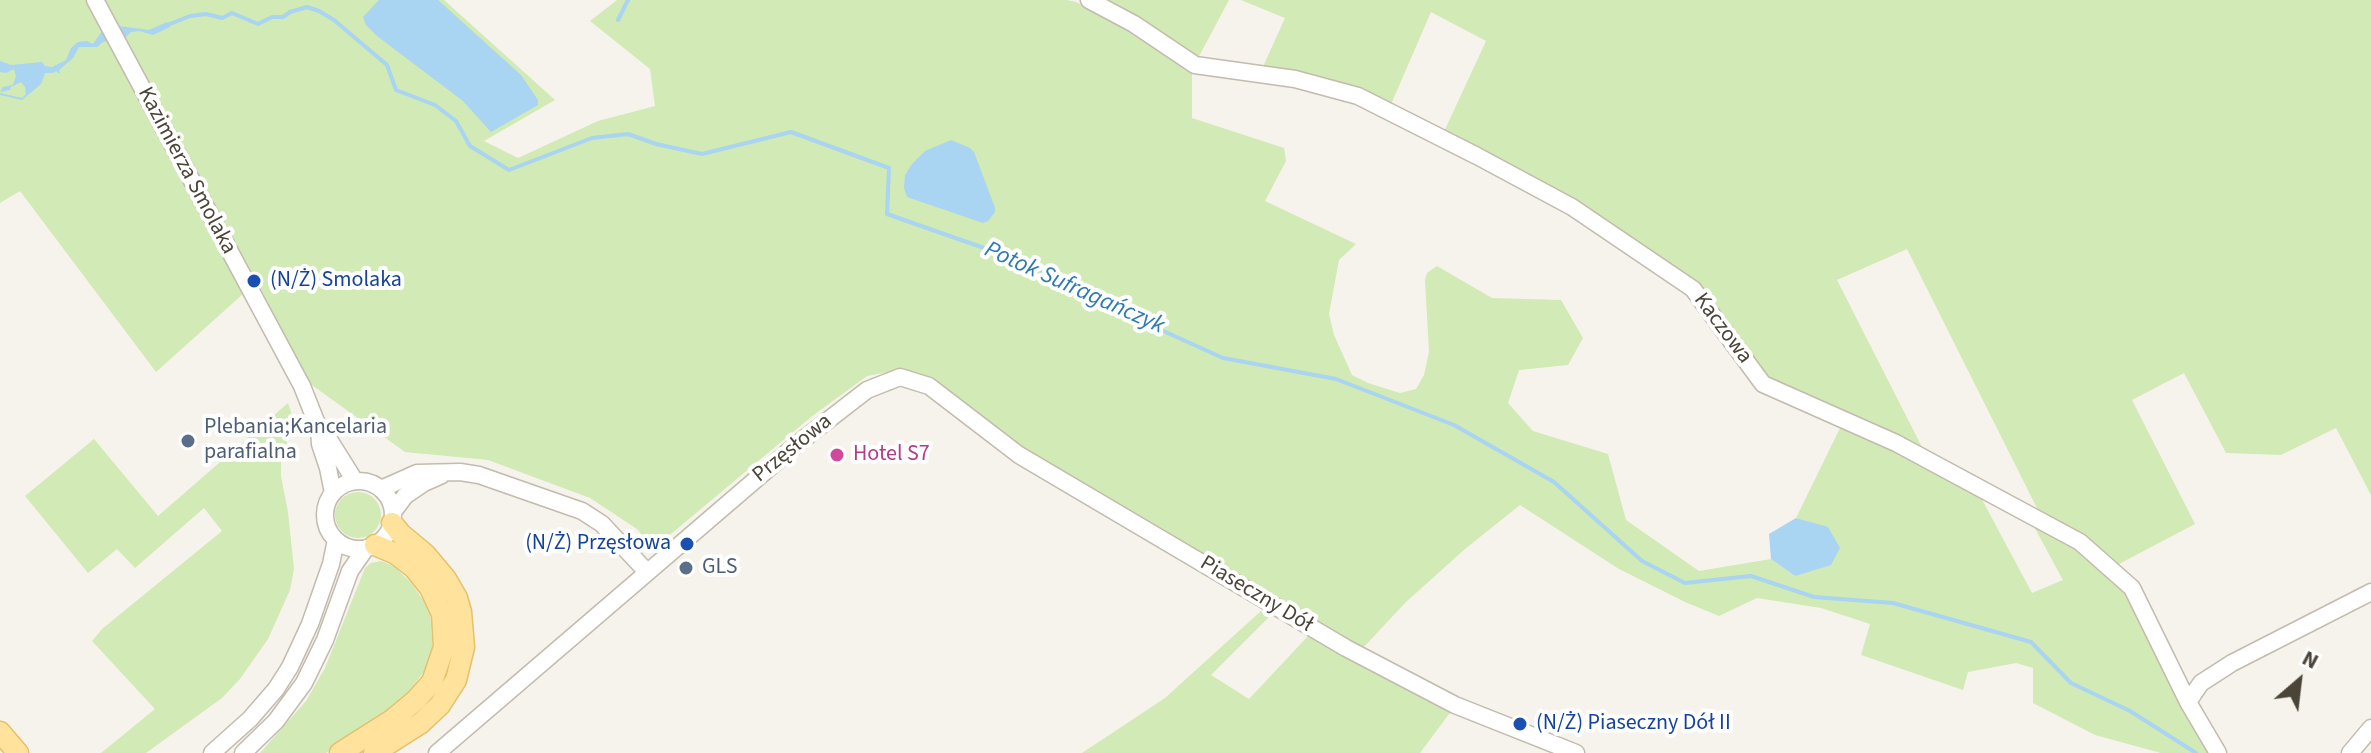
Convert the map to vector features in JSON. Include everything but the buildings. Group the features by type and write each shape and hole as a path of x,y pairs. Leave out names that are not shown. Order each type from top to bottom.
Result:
{"main road":[{"path":"374,753 421,723 440,705 456,680 464,647 457,598 446,579 392,517"},
{"path":"340,753 392,720 416,700 432,682 444,647 442,614 430,588 414,568 396,554 371,546"},
{"path":"0,732 18,753"}],"street":[{"name":"Kaczowa","path":"1089,0 1134,24 1195,65 1295,79 1358,96 1572,207 1693,289 1763,384 1896,443 2080,542 2132,588 2188,702 2218,753"},
{"name":"Kazimierza Smolaka","path":"99,7 302,386 319,429 333,493"},
{"name":"Przęsłowa","path":"437,753 796,445 867,390 900,377 929,386 954,404"},
{"name":"Piaseczny Dół","path":"954,404 1019,455 1346,648 1455,705 1576,753"},
{"name":"Kazimierza Smolaka","path":"319,429 355,481"},
{"path":"243,753 276,721 308,676 325,640 350,571 371,546 388,532 392,517 405,496 448,472"},
{"path":"381,489 417,473 479,475 582,511 602,524 647,572"},
{"path":"371,546 355,549 345,546 329,531 325,511 333,493 347,483 364,481 387,495 392,517"},
{"path":"212,753 250,719 290,667 327,578 336,540"},
{"path":"2188,702 2201,683 2232,663 2371,592"},
{"path":"2350,753 2371,728"}],"green space":[{"path":"0,0 86,0 243,294 156,372 20,191 0,203"},
{"path":"100,0 444,0 555,100 484,141 518,158 598,121 655,106 650,69 590,21 617,0 1076,2 1132,29 1192,68 1192,118 1284,148 1286,161 1265,201 1356,244 1339,260 1329,314 1334,335 1352,375 1400,393 1416,389 1424,375 1429,352 1425,280 1427,273 1437,266 1492,298 1561,300 1583,338 1568,365 1519,370 1508,403 1533,431 1608,454 1626,520 1699,571 1771,559 1795,576 1828,528 1796,518 1841,426 1894,447 1978,492 2032,593 2063,580 2031,521 2077,546 2128,590 2210,753 2161,753 2095,735 2033,703 2033,668 2016,663 1968,672 1963,690 1861,655 1870,624 1821,608 1757,598 1719,616 1619,569 1520,505 1406,602 1362,649 1022,450 899,370 867,376 811,417 653,549 637,529 590,498 488,460 405,452 309,383 261,289"},
{"path":"1098,0 1229,0 1196,62"},
{"path":"1241,0 2371,0 2371,495 2336,428 2281,455 2226,453 2184,373 2132,400 2195,524 2117,565 2042,518 1907,249 1837,280 1927,457 1765,381 1697,287 1442,136 1486,41 1431,12 1389,109 1261,71 1285,18"},
{"path":"288,403 292,415 287,428 281,476 294,569 290,590 268,639 240,679 222,698 146,753 101,753 155,709 92,641 102,629 222,531 204,508 135,568 117,549 88,573 25,496 94,439 158,516"},
{"path":"358,492 374,499 381,515 374,531 358,538 342,531 335,515 342,499"},
{"path":"381,561 394,566 411,583 430,614 433,649 426,669 406,695 326,753 260,753 306,701 325,668 365,568"},
{"path":"1261,611 1269,617 1211,675 1249,699 1309,635 1452,710 1420,753 1082,753 1165,698"}],"water":[{"path":"379,0 438,0 521,75 538,100 538,105 491,132 463,101 366,25 363,17"},
{"path":"167,22 170,27 153,35 131,32 125,38 103,42 97,47 79,47 73,58 59,70 60,74 56,71 45,73 41,84 22,100 0,95 22,98 26,94 21,82 10,90 0,92 3,87 13,85 16,76 14,69 0,72 0,61 11,65 42,62 52,67 66,60 71,48 78,42 93,44 102,31 119,26 149,30"},
{"path":"951,140 974,152 995,208 988,221 983,223 907,197 905,175 912,164 925,151"},
{"path":"1796,518 1828,527 1840,548 1831,565 1795,576 1771,559 1769,534"}],"waterway":[{"path":"618,20 628,0"},
{"name":"Potok Sufragańczyk","path":"165,26 190,16 206,14 222,18 232,13 258,24 307,7 319,11 387,65 396,90 435,105 456,121 470,146 509,170 592,138 628,134 702,154 791,132 889,168 887,214 1024,262 1108,306 1223,358 1336,379 1454,425 1554,482 1642,561 1685,583 1751,576 1814,597 1893,603 2031,642 2071,683 2130,711 2196,753"}],"place":[{"name":"(N/Ż) Smolaka","path":"254,281"},
{"name":"Plebania;Kancelaria parafialna","path":"188,441"},
{"name":"Hotel S7","path":"837,455"},
{"name":"(N/Ż) Przęsłowa","path":"687,544"},
{"name":"GLS","path":"686,568"},
{"name":"(N/Ż) Piaseczny Dół II","path":"1520,724"}]}
